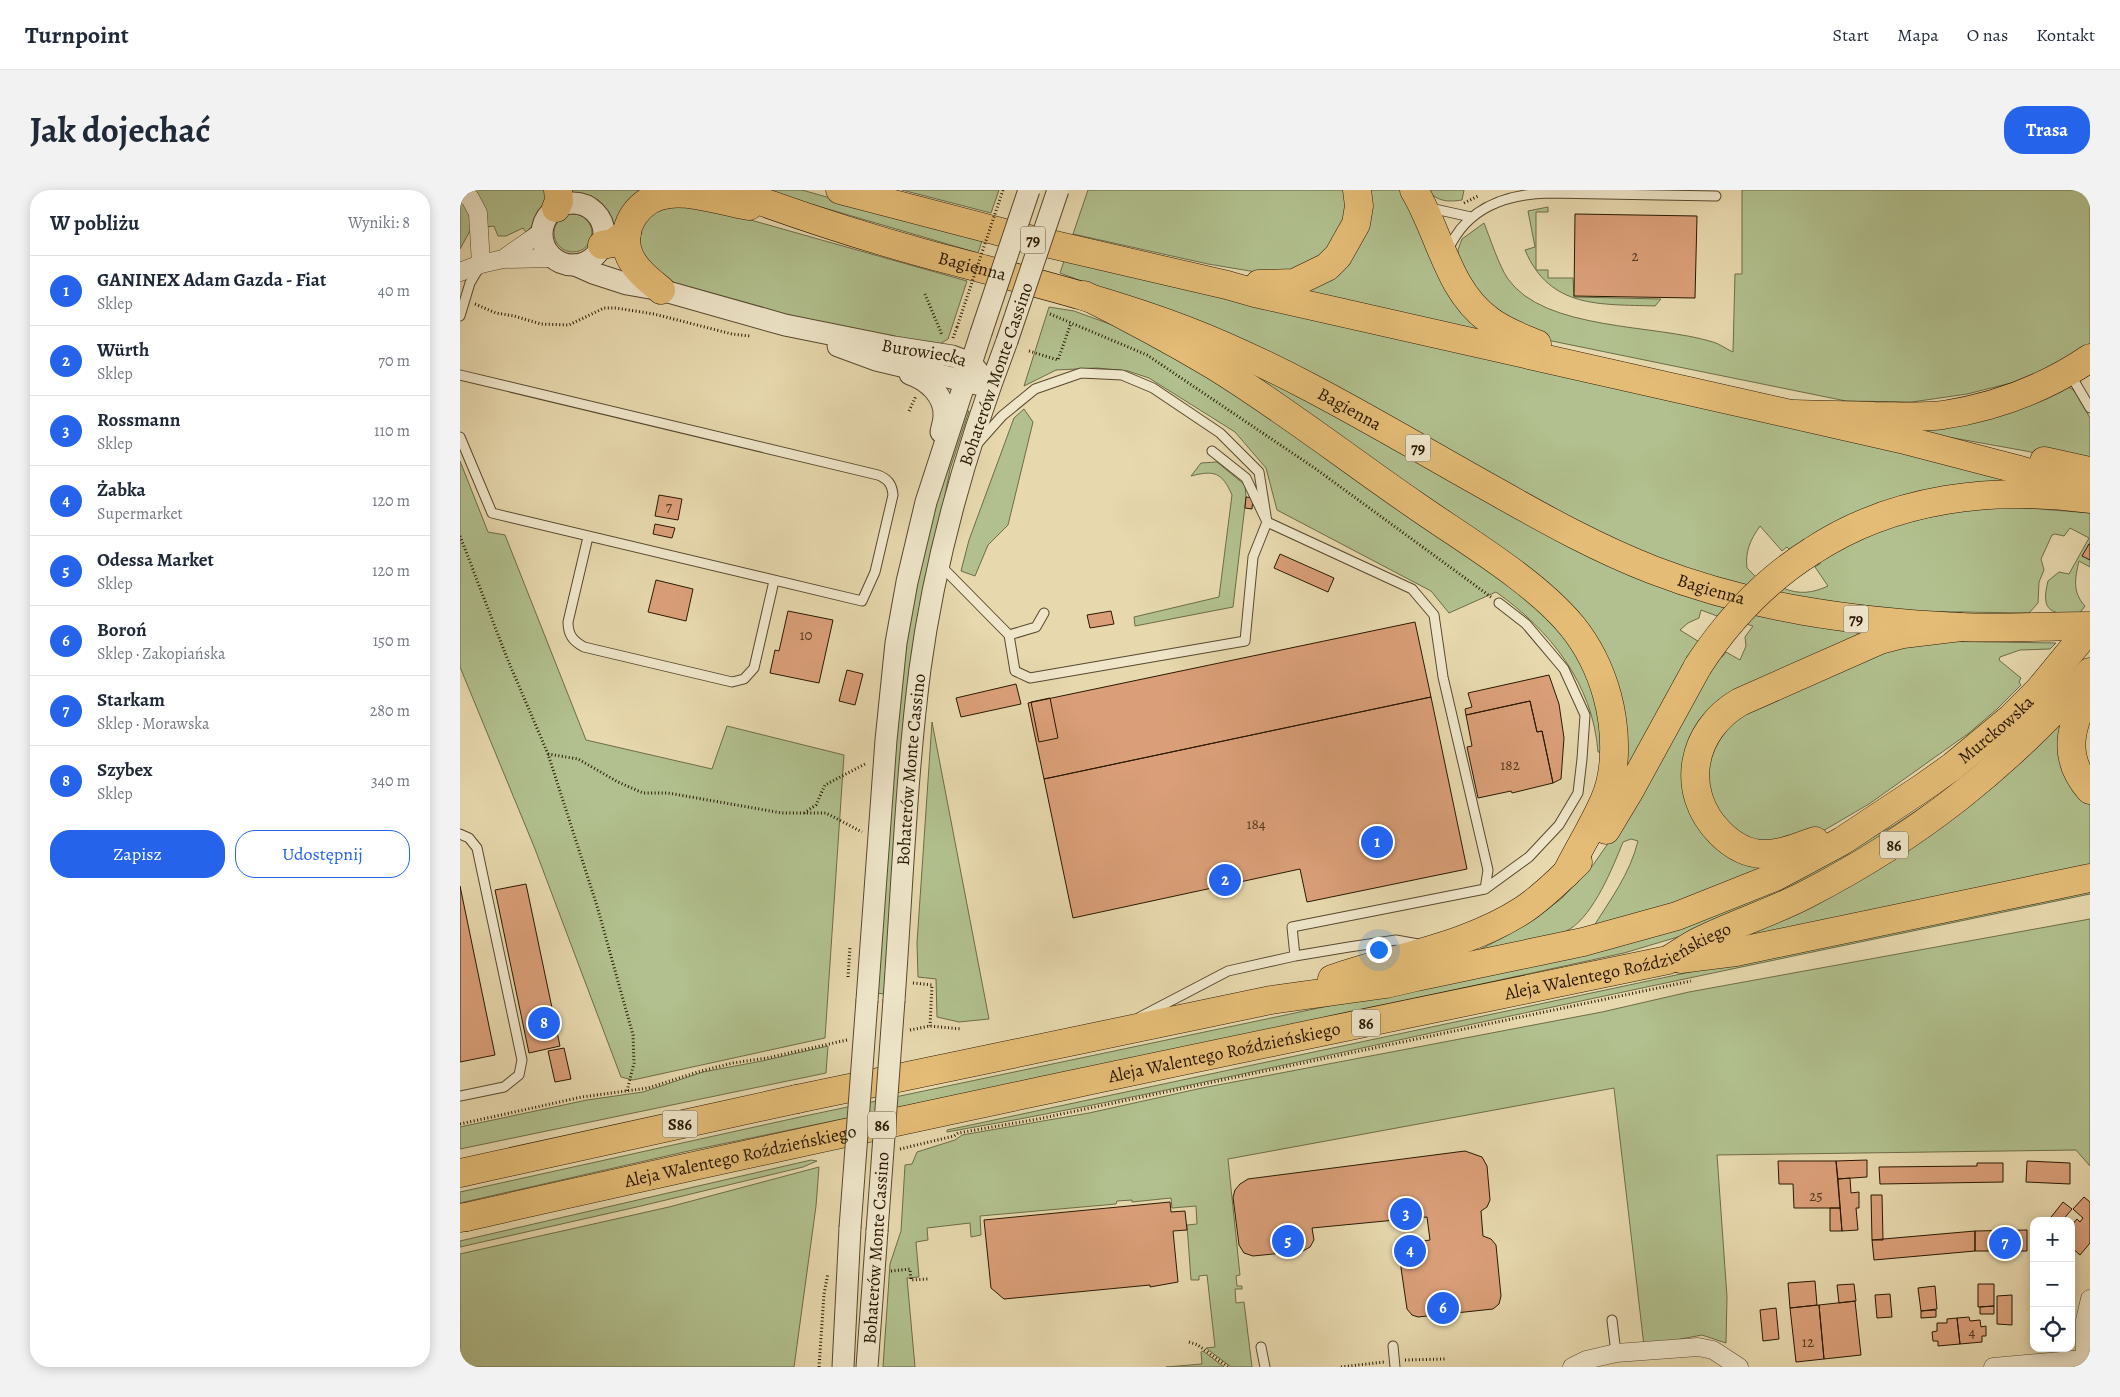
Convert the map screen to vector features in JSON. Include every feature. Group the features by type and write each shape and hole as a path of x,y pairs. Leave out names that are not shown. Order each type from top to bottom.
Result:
{"main road":[{"name":"Bagienna","path":"730,190 795,214 921,252 1084,295 1188,331 1255,361 1336,402 1560,527 1654,570 1710,590 1792,609 1840,617 1961,627"},
{"name":"79","path":"840,190 1020,238 1227,285 1256,294 1901,439 2023,456 2090,471"},
{"path":"1227,285 1294,283 1326,267 1338,256 1353,230 1359,206 1357,190"},
{"path":"661,290 647,278 628,253 626,233 630,220 639,208 650,200 667,194 681,194 795,214"},
{"path":"1418,198 1463,294 1490,321 1505,331 1590,369"},
{"path":"602,245 613,243 626,233"},
{"path":"1084,295 1151,329 1215,366 1277,408 1502,565 1548,602 1572,626 1594,658 1602,678 1611,710 1614,755 1611,779 1605,800 1566,874"},
{"path":"1794,414 1917,417 1943,415 2009,399 2080,365"},
{"path":"1901,439 2020,470 2090,492"},
{"path":"1271,1000 1367,967 1477,934 1509,918 1540,897 1590,851 1610,823 1698,666 1725,629 1766,586 1812,550 1843,532 1887,514 1955,498 2006,494 2067,495 2090,499"},
{"path":"1885,811 1781,853 1753,853 1738,847 1726,839 1714,827 1705,812 1696,788 1696,760 1707,732 1715,721 1727,709 1740,702 1880,640 1903,634 1961,627"},
{"name":"79","path":"1961,627 2090,627"},
{"name":"Murckowska","path":"1885,811 1953,766 2011,718 2039,690 2090,627"},
{"path":"2088,680 2076,713 2071,749 2079,772 2090,790"},
{"name":"Aleja Walentego Roździeńskiego","path":"463,1218 699,1164 1055,1087 1668,960 1704,939 1804,896 1855,869 1916,830 1954,802 2010,756 2088,680"},
{"name":"Aleja Walentego Roździeńskiego","path":"460,1173 797,1099 1271,1000 1386,984 1584,942 1658,922 1717,901 1775,877 1842,841 1885,811"},
{"path":"1668,960 1736,952 2090,878"}],"street":[{"name":"Bohaterów Monte Cassino","path":"843,1367 850,1228 886,740 896,643 915,545 932,479 958,360 980,336 1029,190"},
{"name":"Bohaterów Monte Cassino","path":"868,1367 915,717 925,639 940,565 966,456 1058,190"},
{"path":"460,192 470,198 478,213 481,264"},
{"path":"504,259 552,210 564,205 580,204 595,212 603,226 602,245 592,259 575,265 563,263 554,258 545,246 552,210"},
{"name":"Burowiecka","path":"602,245 630,272 661,290"},
{"path":"460,272 481,264 504,259 554,258"},
{"name":"Burowiecka","path":"575,265 627,284 661,290 785,325 958,360 990,387"},
{"name":"Burowiecka","path":"785,325 876,360 958,360"},
{"path":"876,360 923,378 935,390 940,400 944,415 932,479"},
{"path":"1994,1367 2085,1363 2085,1320 2090,1299"},
{"path":"1572,1367 1586,1360 1616,1353 1698,1347 1713,1350 1739,1367"}],"lane":[{"path":"1445,257 1459,230 1471,217 1510,196 1526,194 1716,196"},
{"path":"1418,198 1453,214 1471,217"},
{"path":"460,316 470,283 481,264"},
{"path":"2080,365 2090,408"},
{"path":"940,565 1009,635 1015,671 1030,678 1245,641 1253,557 1267,522 1259,472 1220,433 1153,388 1122,375 1081,373 1035,389 1002,416 966,456"},
{"path":"460,375 886,478 892,486 893,495 875,572 862,601 588,538 492,513 460,437"},
{"path":"1212,451 1246,478 1267,522 1412,589 1434,615 1443,677 1488,870 1485,889"},
{"path":"588,538 568,622 570,635 575,642 584,647 732,682 744,680 754,668 774,581"},
{"path":"1295,956 1292,927 1485,889 1529,857 1559,824 1578,793 1585,715 1564,669 1526,624 1499,603"},
{"path":"1009,635 1036,627 1044,613"},
{"path":"460,834 469,838 477,848 522,1060 519,1076 504,1087 460,1096"},
{"path":"1109,1034 1228,971 1295,956 1396,940 1438,947"},
{"path":"1612,1320 1616,1353"},
{"path":"1393,1346 1395,1367"},
{"path":"1261,1347 1264,1367"}],"path":[{"path":"957,327 1003,190"},
{"path":"1455,204 1465,203 1481,195"},
{"path":"925,294 958,360"},
{"path":"464,301 480,305 496,313 541,324 569,325 604,308 616,308 654,314 732,334 759,336"},
{"path":"1050,314 1147,355 1316,469 1499,603"},
{"path":"1030,351 1058,360 1071,323"},
{"path":"460,536 507,658 548,754 597,906 633,1035 634,1063 627,1091"},
{"path":"548,754 578,759 618,782 643,792 668,793 765,811 804,814 826,813 862,832"},
{"path":"804,814 816,805 825,785 871,761"},
{"path":"900,1149 954,1136 958,1133 1038,1119 1698,980"},
{"path":"913,984 932,985 930,1026 961,1030"},
{"path":"460,1124 582,1097 648,1088 700,1071 826,1044"},
{"path":"819,1367 824,1290 829,1267"},
{"path":"898,1270 910,1269 911,1280 928,1279"},
{"path":"1189,1342 1198,1344 1228,1367"}],"green space":[{"path":"460,190 551,190 538,220 526,232 523,228 506,236 498,236 494,226 471,229 460,249"},
{"path":"570,190 648,190 610,233 609,225 599,206 580,196 572,195"},
{"path":"763,190 802,190 982,241 978,253"},
{"path":"902,190 999,190 991,213"},
{"path":"1088,190 1347,190 1348,195 1340,237 1312,265 1268,274 1208,264 1073,234"},
{"path":"1367,190 1404,190 1485,332 1303,290"},
{"path":"1428,190 1464,190 1462,200 1452,201 1439,199"},
{"path":"1742,190 2090,190 2090,345 2063,362 2019,381 1967,394 1912,402 1846,401 1547,340 1480,299 1460,265 1458,250 1462,239 1484,223 1498,260 1508,279 1525,296 1547,308 1574,317 1603,323 1689,336 1716,343 1733,352 1735,274 1742,274"},
{"path":"665,204 701,206 967,281 948,339 933,348 821,324 669,282 639,257 641,222"},
{"path":"1548,207 1548,212 1536,212 1536,270 1525,250 1535,247 1528,211"},
{"path":"573,214 587,219 592,233 587,247 573,252 559,247 554,233 559,219"},
{"path":"1064,261 2046,481 1792,552 1787,547 1782,551 1760,526 1753,536 1747,557 1747,568 1756,577 1743,588 1639,553 1181,318 1060,273"},
{"path":"1536,270 1548,270 1548,278 1573,278 1574,297 1661,299 1655,306 1596,303 1579,299 1563,293 1548,283"},
{"path":"1049,307 1074,311 1165,344 1432,528 1550,617 1593,681 1605,753 1598,752 1588,704 1578,682 1565,661 1551,641 1534,623 1496,592 1449,613 1431,591 1277,510 1266,468 1235,432 1149,378 1128,371 1097,368 1056,370 1024,386"},
{"path":"1235,364 1727,605 1717,616 1701,610 1699,618 1688,623 1680,630 1701,643 1622,781 1603,661"},
{"path":"2068,387 2075,391 2090,418 2090,466 2026,451 1917,430"},
{"path":"1024,409 1033,422 1008,525 988,545 975,576 961,571 969,540 1014,418"},
{"path":"965,411 969,411 950,469 938,532 885,994 876,993 896,722 905,647 927,532"},
{"path":"460,461 488,532 505,535 586,740 712,769 727,726 844,755 825,1038 633,1080 621,1077 535,849 460,667"},
{"path":"1217,462 1245,485 1246,497 1233,607 1135,626 1134,617 1219,597 1232,495 1221,477 1211,473 1191,476 1201,463"},
{"path":"1989,505 2090,513 2090,567 2079,561 2076,579 2076,590 2085,606 2079,614 2050,610 2046,600 2048,581 2059,572 2069,574 2089,538 2070,528 2064,536 2052,535 2041,559 2044,570 2039,582 2038,603 2029,613 1894,611 1775,595 1783,588 1795,592 1806,592 1828,586 1815,567 1821,563 1818,560 1886,526"},
{"path":"1757,613 1869,630 1770,678 1685,774 1765,866 1690,900 1592,929 1630,865 1638,841 1631,839 1623,842 1602,889 1587,913 1570,929 1538,940 1477,951 1536,918 1562,898 1593,865 1614,835 1718,655 1722,657 1726,652 1740,660 1746,646 1745,637 1753,626 1746,624"},
{"path":"1924,641 2056,643 2050,649 2020,650 2000,657 1999,660 2021,678 2019,682 2021,685 1969,733 1869,804 1816,835 1770,845 1738,835 1711,803 1706,763 1729,721 1859,658"},
{"path":"932,722 989,1019 959,1022 937,1017 936,979 918,977 917,943"},
{"path":"2058,724 2061,725 2084,799 2090,804 2090,868 1746,936"},
{"path":"1981,768 1821,877 1681,936 1624,953 1233,1038 693,1150 460,1203 460,1192 800,1117 1414,988 1853,848 1893,826"},
{"path":"2090,887 2090,894 1161,1091 947,1132 947,1130"},
{"path":"2090,919 2090,1166 2076,1150 1717,1155 1727,1297 1726,1343 1702,1335 1644,1346 1614,1088 1228,1159 1240,1275 1236,1276 1237,1286 1242,1286 1242,1289 1235,1289 1236,1303 1244,1302 1252,1367 1231,1367 1206,1348 1215,1347 1207,1275 1199,1276 1199,1280 1191,1280 1187,1225 1197,1224 1196,1206 1172,1208 1171,1198 1132,1202 1132,1200 1117,1201 1116,1204 980,1216 981,1235 971,1237 970,1223 927,1228 928,1240 916,1242 919,1277 907,1278 915,1367 883,1367 890,1264 901,1231 905,1165 912,1164 917,1152 955,1140 962,1135 1089,1113 1202,1088 1602,1012 1689,992"},
{"path":"828,1046 826,1073 460,1149 460,1127 587,1100 643,1092 703,1072"},
{"path":"811,1160 817,1161 803,1167 460,1247 460,1241"},
{"path":"819,1167 816,1206 794,1367 460,1367 460,1254 669,1207"},
{"path":"1203,1351 1224,1367 1166,1367 1202,1364 1201,1352"}],"building":[{"path":"1575,214 1697,216 1695,298 1574,296"},
{"path":"659,495 682,499 678,520 655,516"},
{"path":"1246,497 1253,498 1252,509 1245,508"},
{"path":"655,524 675,528 672,538 653,534"},
{"path":"2090,544 2090,560 2082,556"},
{"path":"1280,554 1334,578 1328,592 1274,568"},
{"path":"656,580 693,589 686,621 648,612"},
{"path":"788,611 833,620 819,683 770,673 775,650 779,651"},
{"path":"1111,611 1114,624 1090,628 1087,615"},
{"path":"1415,622 1431,697 1044,779 1028,703"},
{"path":"847,670 863,674 855,705 839,701"},
{"path":"1549,675 1559,704 1564,738 1561,779 1553,783 1542,731 1537,732 1530,701 1466,715 1465,709 1472,707 1468,693"},
{"path":"1016,684 1021,704 961,717 956,698"},
{"path":"1431,697 1467,869 1307,902 1300,869 1073,918 1044,779"},
{"path":"1050,698 1058,738 1039,742 1031,702"},
{"path":"1530,701 1537,732 1542,731 1553,783 1512,793 1511,791 1478,798 1467,747 1472,746 1466,715"},
{"path":"526,884 560,1046 529,1053 495,890"},
{"path":"460,886 495,1055 460,1062"},
{"path":"564,1048 571,1079 555,1082 548,1051"},
{"path":"1465,1151 1482,1157 1487,1166 1490,1200 1487,1207 1481,1211 1483,1236 1491,1239 1496,1245 1501,1296 1499,1304 1493,1309 1418,1317 1412,1315 1407,1309 1399,1254 1400,1247 1405,1244 1430,1240 1427,1217 1312,1228 1314,1240 1310,1247 1303,1251 1253,1256 1244,1253 1239,1245 1233,1197 1235,1190 1240,1184 1248,1179"},
{"path":"1867,1160 1867,1177 1838,1179 1836,1161"},
{"path":"1778,1161 1836,1161 1840,1208 1794,1208 1793,1184 1779,1184"},
{"path":"2027,1161 2070,1163 2070,1184 2026,1182"},
{"path":"1977,1163 2003,1163 2003,1182 1880,1184 1879,1167 1977,1166"},
{"path":"1850,1178 1851,1193 1859,1192 1859,1208 1856,1208 1858,1230 1842,1231 1838,1179"},
{"path":"1871,1195 1882,1195 1883,1240 1872,1240"},
{"path":"2084,1197 2090,1202 2090,1243 2080,1255 2075,1251 2075,1221 2077,1219 2080,1222 2083,1218 2073,1209"},
{"path":"1170,1202 1171,1212 1185,1211 1187,1230 1173,1231 1178,1282 1150,1287 1150,1285 1004,1299 991,1288 984,1220"},
{"path":"2063,1202 2072,1209 2065,1217 2051,1217"},
{"path":"1830,1208 1840,1208 1842,1231 1830,1231"},
{"path":"2027,1230 2027,1251 1975,1251 1975,1231"},
{"path":"1975,1231 1975,1251 1874,1260 1872,1240"},
{"path":"1815,1281 1817,1305 1790,1308 1788,1283"},
{"path":"1854,1284 1856,1301 1839,1303 1837,1285"},
{"path":"1978,1284 1994,1284 1994,1306 1978,1307"},
{"path":"1935,1286 1937,1309 1921,1311 1918,1288"},
{"path":"1890,1294 1892,1317 1877,1318 1875,1295"},
{"path":"2012,1295 2012,1325 1997,1324 1997,1296"},
{"path":"1855,1301 1861,1355 1824,1359 1819,1305"},
{"path":"1819,1305 1824,1359 1796,1362 1790,1308"},
{"path":"1994,1306 1994,1314 1980,1314 1980,1307"},
{"path":"1776,1308 1779,1339 1763,1341 1760,1310"},
{"path":"1936,1310 1936,1317 1921,1318 1921,1311"},
{"path":"1969,1317 1970,1321 1980,1320 1981,1327 1986,1326 1986,1336 1982,1336 1982,1342 1960,1344 1957,1318"},
{"path":"1957,1318 1960,1344 1938,1346 1938,1341 1933,1341 1932,1332 1937,1331 1937,1323 1947,1323 1947,1319"}],"place":[{"name":"GANINEX Adam Gazda - Fiat","path":"1377,842"},
{"name":"Würth","path":"1225,880"},
{"name":"Szybex","path":"544,1023"},
{"name":"Rossmann","path":"1406,1214"},
{"name":"Odessa Market","path":"1288,1241"},
{"name":"Starkam","path":"2005,1243"},
{"name":"Żabka","path":"1410,1251"},
{"name":"Boroń","path":"1443,1308"}]}
